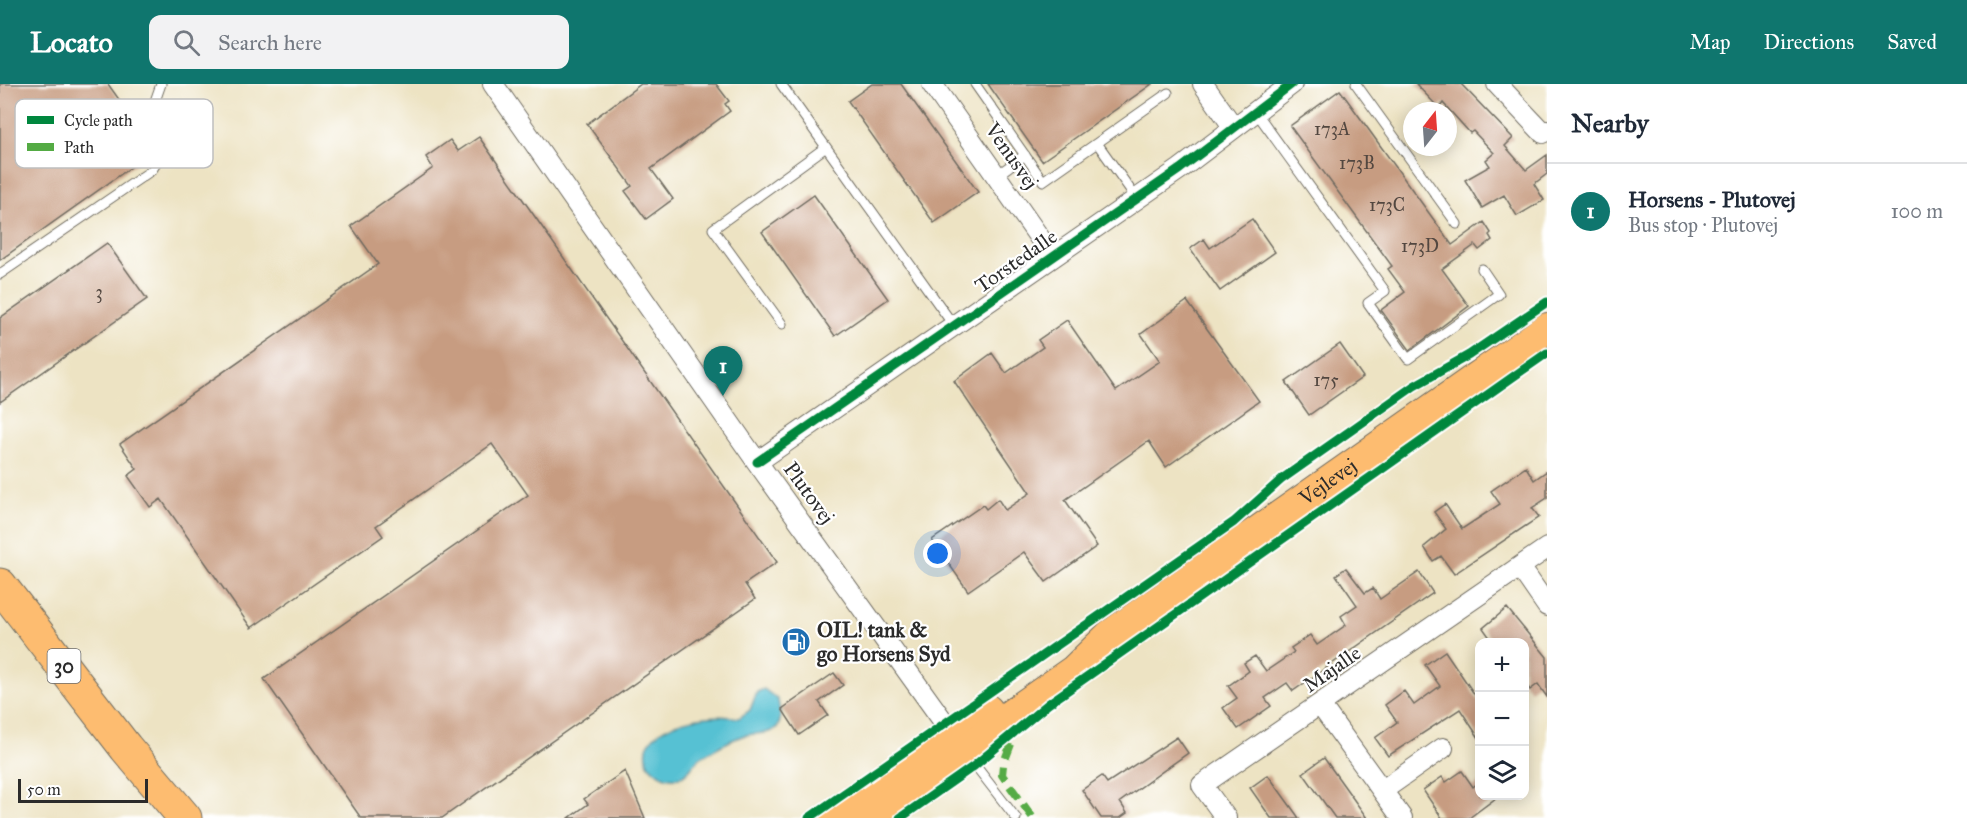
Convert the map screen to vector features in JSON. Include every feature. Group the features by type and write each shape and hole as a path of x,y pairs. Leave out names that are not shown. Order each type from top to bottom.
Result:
{"highway":[{"name":"30","path":"0,585 126,748 185,818"},
{"name":"30","path":"126,748 165,818"}],"main road":[{"name":"Vejlevej","path":"866,818 1060,658 1110,635 1547,328"},
{"name":"Vejlevej","path":"833,818 959,743"}],"street":[{"name":"Plutovej","path":"493,84 757,462 959,743"},
{"name":"Venusvej","path":"932,84 1053,256"},
{"path":"1203,84 1234,128"},
{"name":"Torstedalle","path":"757,462 1137,199 1292,84"},
{"path":"1497,84 1543,133 1547,131"},
{"name":"Majalle","path":"1226,818 1202,785 1321,706 1547,548"},
{"path":"1520,567 1547,606"},
{"path":"1321,706 1402,818"},
{"path":"1383,790 1443,748"}],"lane":[{"path":"156,99 161,84"},
{"path":"781,84 954,326"},
{"path":"975,84 1043,181 1168,93"},
{"path":"1356,84 1457,224"},
{"path":"1256,112 1385,291 1368,303 1408,359 1499,294 1482,269"},
{"path":"1097,143 1137,199"},
{"path":"782,324 713,230 826,147"},
{"path":"996,176 1025,155"},
{"path":"0,274 153,168"},
{"path":"959,743 1016,818"}],"water":[{"path":"764,689 778,700 780,721 774,730 746,735 726,743 700,758 680,777 664,777 648,764 646,752 648,745 664,729 703,717 739,718 750,710 757,692"}],"building":[{"path":"0,84 108,84 119,99 15,99 15,168 130,168 0,260"},
{"path":"641,84 716,84 729,101 725,104 730,111 651,169 673,199 646,219 625,191 632,186 587,124"},
{"path":"872,84 901,84 978,192 934,223 848,101"},
{"path":"988,84 1152,84 1042,161"},
{"path":"1416,84 1461,84 1513,138 1505,146 1526,170 1547,155 1547,174 1534,184 1544,200 1517,216 1504,195 1482,208 1465,180 1490,166 1486,160 1494,153 1457,119 1457,102 1433,102"},
{"path":"1340,90 1452,245 1484,222 1491,233 1489,235 1492,240 1479,250 1475,245 1442,269 1469,306 1410,350 1381,310 1405,292 1388,269 1392,266 1290,126"},
{"path":"479,137 777,562 745,584 755,599 442,818 361,818 264,679 528,495 492,444 376,526 383,536 251,628 161,499 150,507 128,476 137,469 120,444 378,264 351,226 433,168 426,157 450,140 458,151"},
{"path":"814,195 888,299 835,336 762,232"},
{"path":"1252,219 1275,252 1220,291 1190,249 1204,239 1210,248"},
{"path":"107,243 147,299 0,402 0,318"},
{"path":"1187,301 1259,401 1166,467 1149,441 1065,500 1097,546 1046,582 1024,552 968,591 932,540 983,505 986,509 998,499 1005,510 1030,493 954,381 992,353 1006,373 1043,347 1038,340 1067,320 1116,391 1160,361 1141,334"},
{"path":"1340,344 1363,377 1309,415 1286,382"},
{"path":"1526,467 1534,480 1547,471 1547,498 1532,508 1539,517 1454,574 1441,556 1433,561 1424,547 1446,529 1434,512 1445,504 1462,529 1500,504 1491,491"},
{"path":"1346,568 1365,593 1373,588 1380,599 1419,572 1433,593 1293,691 1287,683 1265,698 1271,706 1238,729 1223,708 1237,698 1228,686 1249,671 1244,663 1255,656 1266,671 1294,652 1291,648 1310,635 1317,645 1346,625 1341,616 1357,605 1336,575"},
{"path":"1507,608 1547,657 1547,697 1538,684 1529,689 1529,638 1490,638 1483,628"},
{"path":"1445,651 1475,695 1475,732 1460,709 1388,756 1375,738 1397,722 1385,705 1404,691 1414,705 1440,686 1425,665"},
{"path":"834,673 843,685 819,702 828,715 799,735 782,709"},
{"path":"1177,737 1188,753 1120,802 1127,813 1120,818 1101,818 1082,790 1102,776 1107,783"},
{"path":"1324,758 1367,818 1335,818 1303,773"},
{"path":"625,771 645,818 569,818 588,804 584,799"},
{"path":"1462,771 1473,787 1475,785 1475,800 1493,800 1469,818 1442,818 1423,790 1442,777 1446,782"},
{"path":"1268,775 1299,818 1271,818 1250,788"}],"marked path":[{"path":"1011,744 1003,765 1002,775 1033,818"}],"cycle path":[{"path":"757,462 1180,169 1292,84"},
{"path":"809,818 1234,522 1282,479 1414,386 1469,355 1547,302"},
{"path":"900,818 974,766 1048,704 1547,353"}],"place":[{"name":"Horsens - Plutovej","path":"723,396"},
{"name":"OIL! tank & go Horsens Syd","path":"796,642"}]}
